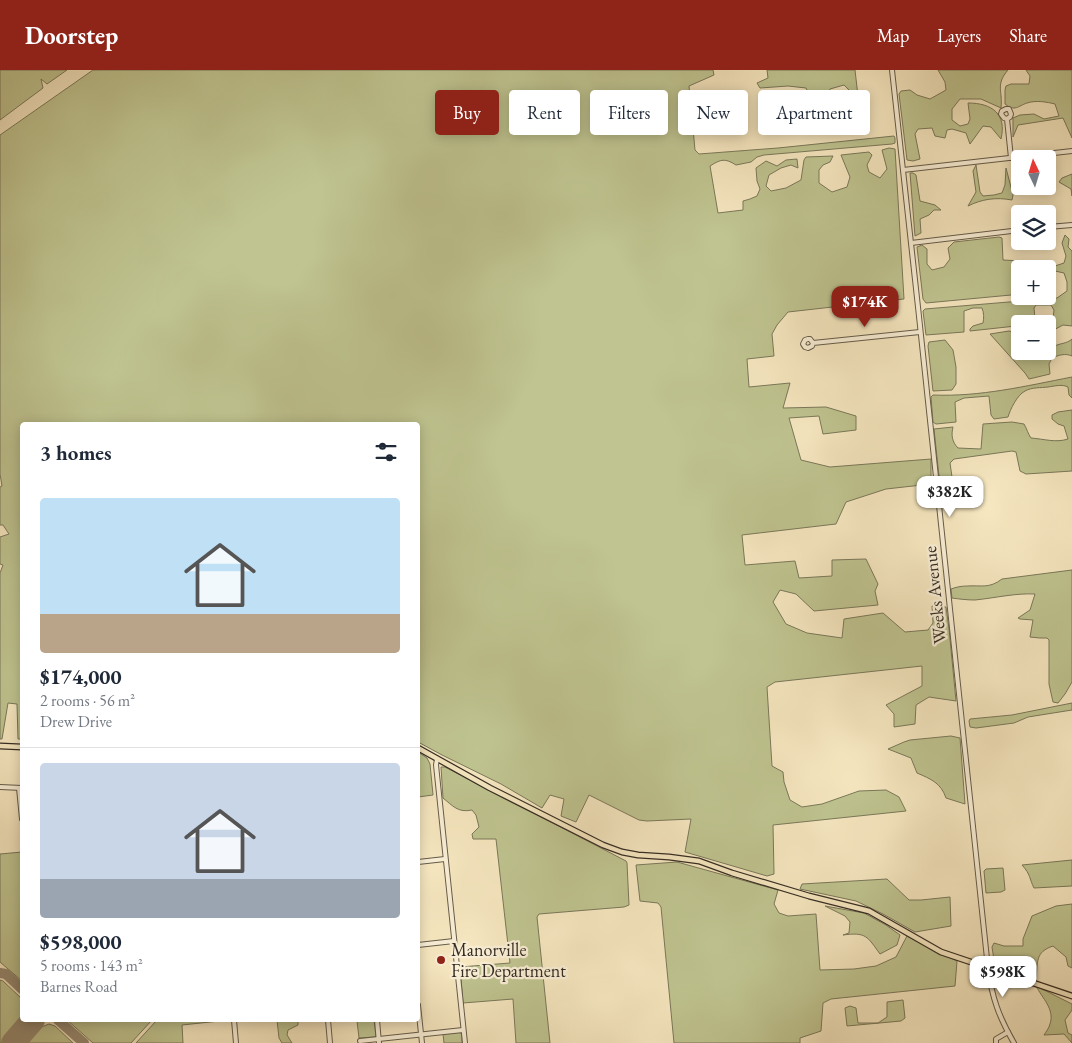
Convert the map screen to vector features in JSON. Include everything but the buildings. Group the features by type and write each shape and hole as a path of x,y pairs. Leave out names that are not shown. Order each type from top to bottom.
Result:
{"main road":[{"path":"0,746 20,747"},
{"path":"420,749 490,788 603,845 622,852 638,855 699,861 809,896 860,908 941,952 1072,996"}],"street":[{"name":"Weeks Avenue","path":"892,70 988,968 993,997 1014,1043"},
{"path":"903,170 1011,158 1007,119"},
{"path":"1056,154 1072,152"},
{"path":"1056,226 1072,225"},
{"path":"911,243 1011,231"},
{"path":"813,343 920,332"},
{"path":"437,759 445,859 465,1043"},
{"path":"0,787 20,788"},
{"path":"420,862 445,859"},
{"path":"420,945 454,941"},
{"path":"234,1022 236,1043"},
{"path":"328,1022 330,1043"},
{"path":"377,1022 379,1041"},
{"path":"420,1022 422,1043"},
{"path":"360,1041 379,1041 421,1034 464,1030"},
{"path":"996,1043 996,1039 1008,1032"}],"green space":[{"path":"0,70 67,70 47,84 41,79 43,88 0,120"},
{"path":"93,70 713,70 714,75 689,86 689,90 678,90 678,135 694,135 695,150 699,154 894,136 895,143 892,144 764,155 757,157 751,162 736,165 723,160 710,166 718,213 743,210 743,201 757,196 760,189 756,168 766,161 777,166 786,160 797,159 798,168 791,165 769,175 766,186 771,191 786,188 801,180 806,157 833,156 830,162 823,165 819,170 819,183 832,192 847,187 850,177 841,155 869,152 872,155 867,165 869,172 880,178 887,169 882,150 895,149 904,299 788,312 772,334 774,356 747,359 749,387 790,383 783,408 826,407 856,416 856,430 823,434 819,416 789,418 801,460 830,467 931,459 931,484 886,489 846,502 836,524 742,535 745,565 795,561 799,578 832,576 832,560 866,559 878,584 875,591 878,605 814,611 796,594 780,590 773,602 786,624 807,633 842,638 844,619 883,613 905,632 928,630 933,623 932,606 946,607 956,701 929,697 916,705 915,724 894,727 894,714 886,705 922,686 922,666 775,682 767,687 772,766 783,772 790,800 802,807 822,804 859,791 886,790 899,797 906,811 773,825 774,874 767,876 685,852 691,819 639,820 589,795 576,822 561,816 564,799 550,795 542,808 501,784 420,743 420,422 20,422 20,739 18,739 17,704 8,703 2,739 0,739 0,573 3,565 0,564 0,537 9,534 3,525 0,525 0,487 2,486 0,474 0,135"},
{"path":"767,70 855,70 857,90 849,90 844,85 830,90 807,90 806,88 788,86 760,88 757,83 768,78"},
{"path":"938,70 1008,70 1004,75 1000,88 1001,108 981,99 960,99 952,109 952,120 960,126 968,124 970,119 968,103 991,108 1000,117 1002,123 1001,139 991,127 983,126 970,144 966,133 952,129 947,130 945,138 935,136 932,128 918,129 915,134 920,159 907,160 899,94 901,91 910,90 917,95 930,99 946,90 945,82"},
{"path":"1026,70 1072,70 1072,138 1063,118 1018,125 1013,137 1013,118 1020,115 1034,114 1044,119 1059,116 1055,104 1052,103 1034,102 1014,108 1005,104 1006,86 1011,84 1029,84 1030,76"},
{"path":"976,165 980,192 983,196 994,195 1002,193 1005,185 1006,168 1011,195 1013,195 1012,200 989,199 968,206 976,192 973,171"},
{"path":"910,173 916,175 920,201 935,205 941,210 934,210 929,215 920,219 921,233 915,236"},
{"path":"1072,174 1072,196 1071,189 1059,182 1062,178"},
{"path":"1065,235 1069,239 1068,247 1072,251 1072,326 1063,325 1056,329 1056,315 1053,315 1054,310 1051,305 1056,305 1056,298 1067,291 1064,273 1056,271 1056,266 1064,263 1066,256 1062,243"},
{"path":"999,237 1002,238 1003,260 1011,260 1011,295 926,303 923,299 917,247 922,245 927,249 927,264 932,270 944,267 950,259 948,248 954,242"},
{"path":"1011,302 1011,305 1036,305 1034,308 1035,315 1011,315 1011,327 970,331 973,326 983,323 982,308 973,308 964,311 964,332 926,335 923,311 925,309"},
{"path":"1011,332 1011,357 990,334"},
{"path":"1072,339 1072,356 1056,357 1056,346"},
{"path":"945,340 953,350 956,384 952,390 933,391 928,346 929,342"},
{"path":"1013,360 1051,360 1049,364 1050,374 1029,379"},
{"path":"1072,377 1072,398 1066,386 1031,389 1019,396 1008,417 994,419 991,415 989,396 964,398 955,402 956,422 936,424 933,422 931,397 933,395 986,393"},
{"path":"1072,410 1072,471 1026,474 1020,471 1016,452 1012,451 954,459 950,463 952,477 939,476 934,429 953,427 952,438 958,448 981,449 983,424 1012,422 1024,424 1031,438 1054,441 1063,440 1068,439 1064,426 1052,419 1052,415"},
{"path":"1072,570 1072,682 1058,703 1053,702 1049,684 1049,640 1047,638 1030,637 1033,620 1018,618 1030,610 1035,594 969,600 952,598 951,589 963,586 985,586 1002,579"},
{"path":"1072,703 1072,710 1028,717 1014,723 976,728 970,727 970,719 1012,715"},
{"path":"951,736 960,738 965,804 946,798 938,785 917,773 911,758 888,749 910,740"},
{"path":"420,753 427,758 430,764 433,795 420,797"},
{"path":"441,767 445,767 627,863 629,905 539,914 537,917 550,1043 516,1043 513,999 463,1003 460,967 510,963 496,839 473,839 472,834 479,827 476,815 472,810 463,811 456,808 443,798"},
{"path":"20,852 20,979 0,962 0,854"},
{"path":"1072,860 1072,886 1034,888 1022,865"},
{"path":"677,862 778,890 774,904 779,913 788,916 816,914 820,970 876,966 896,957 907,936 957,961 955,986 831,999 823,1003 821,1031 800,1038 800,1043 674,1043 661,907 658,903 640,901 636,865"},
{"path":"1003,868 1005,890 986,893 984,871 986,869"},
{"path":"887,879 909,900 950,897 951,926 915,932 856,901 800,889 802,884"},
{"path":"1072,904 1072,968 1068,966 1066,957 1053,946 1043,951 1038,958 1036,978 1016,974 994,960 992,947 994,943 1004,946 1023,946 1023,939 1032,916 1056,906"},
{"path":"825,906 864,913 900,935 897,945 880,954 869,939 857,934 843,935 849,933 850,922 845,916"},
{"path":"0,980 20,997 21,1022 3,1043 0,1043"},
{"path":"1036,986 1072,1004 1072,1010 1065,1020 1068,1033 1072,1035 1072,1043 1064,1034 1044,1035 1050,1025 1051,1013"},
{"path":"903,1000 905,1018 901,1021 847,1026 845,1008 850,1006 856,1008 858,1023 878,1023 887,1017 887,1002"},
{"path":"69,1022 150,1022 131,1043 93,1043"},
{"path":"155,1022 210,1022 182,1025 183,1043 136,1043"},
{"path":"277,1022 298,1022 298,1025 288,1030 287,1035 292,1043 282,1043 279,1038"},
{"path":"357,1022 374,1022 376,1036 359,1038"},
{"path":"49,1024 55,1026 73,1043 23,1043 36,1029"},
{"path":"460,1032 462,1043 444,1043 443,1034"}],"taxiway":[{"path":"0,973 6,974 20,987"},
{"path":"60,1022 84,1043"}],"runway":[{"path":"13,1043 31,1022"}],"place":[{"name":"Manorville Fire Department","path":"441,960"}]}
